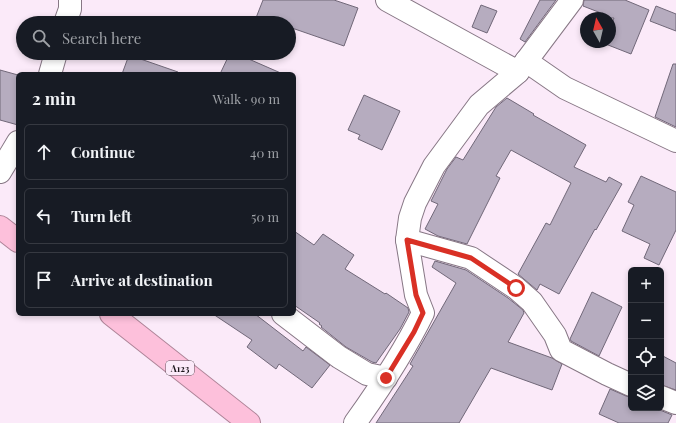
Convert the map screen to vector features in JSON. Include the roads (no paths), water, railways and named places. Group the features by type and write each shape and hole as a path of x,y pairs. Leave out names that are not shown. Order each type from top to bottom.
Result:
{"highway":[{"path":"0,227 16,239"},
{"name":"A123","path":"114,316 249,423"}],"street":[{"path":"68,16 70,9 70,0"},
{"path":"386,0 676,141"},
{"path":"355,423 386,378 414,332 423,313 416,295 407,240 410,218 415,203 434,166 479,105 522,66 572,0"},
{"path":"51,72 54,60"},
{"path":"0,172 16,145"},
{"path":"407,240 471,258 516,288 532,302 555,335 561,350 628,384"},
{"path":"286,316 339,357 367,374 386,378"},
{"path":"664,398 676,404"}]}
